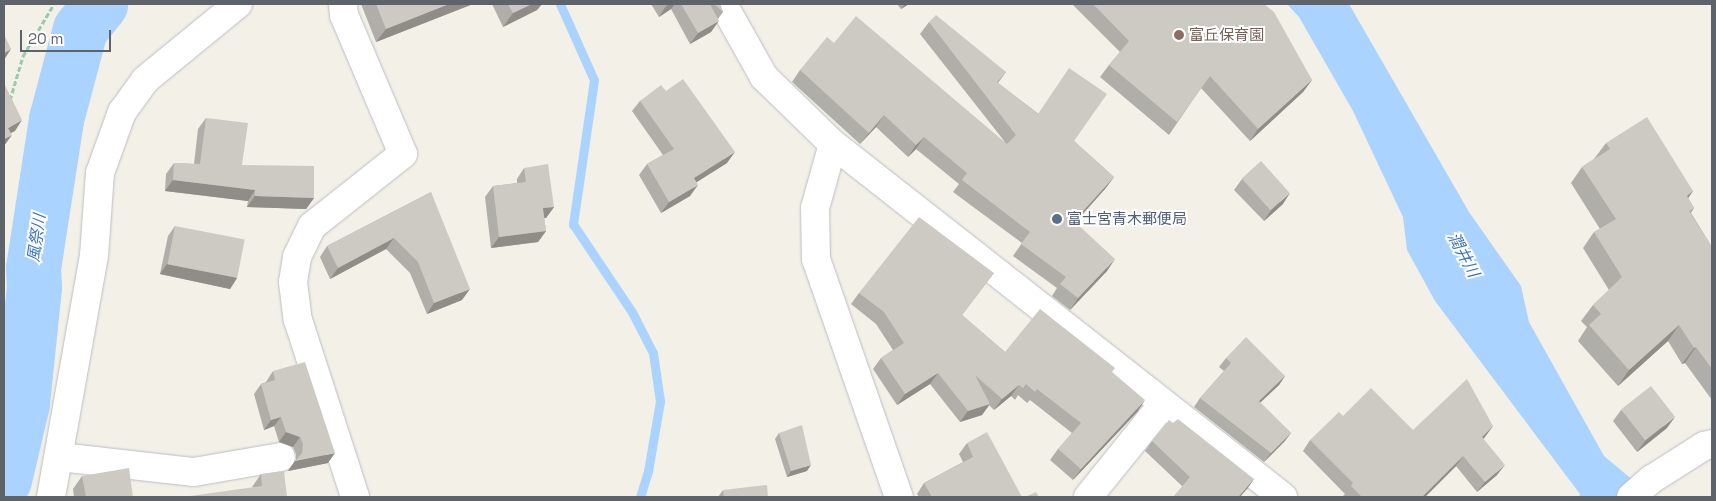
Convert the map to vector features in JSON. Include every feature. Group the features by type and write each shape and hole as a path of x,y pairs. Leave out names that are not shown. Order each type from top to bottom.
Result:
{"street":[{"path":"51,497 60,456 94,256 100,173 122,112 145,80 238,4"},
{"path":"343,4 344,15 403,154 312,226 297,257 293,282 298,320 355,497"},
{"path":"723,4 764,77 833,144 1282,497"},
{"path":"833,144 816,208 816,259 890,493"},
{"path":"1088,497 1164,404"},
{"path":"1631,497 1652,479 1704,446 1712,444"},
{"path":"60,456 194,472 281,457"}],"path":[{"path":"9,103 23,56 54,4"}],"water":[{"name":"潤井川","path":"1287,4 1349,4 1469,212 1521,286 1529,322 1604,456 1653,497 1579,497 1580,494 1435,301 1407,250 1403,217 1353,111 1299,17"}],"building":[{"path":"376,4 449,4 386,29"},
{"path":"508,4 532,4 513,13"},
{"path":"681,4 710,4 719,21 698,33"},
{"path":"714,4 720,4 723,12"},
{"path":"1093,4 1264,4 1274,12 1312,80 1258,129 1210,76 1177,122 1109,65 1129,41"},
{"path":"936,15 1006,72 997,82 1038,114 1069,68 1107,94 1074,141 1114,177 1074,221 1115,259 1078,298 1060,284 1066,277 1021,244 1030,232 962,180 967,173 924,137 916,145 884,115 869,133 800,70 827,37 834,43 856,16 1007,144 1016,135 929,22"},
{"path":"4,34 11,49 4,53"},
{"path":"683,79 735,152 694,178 698,185 669,202 647,164 674,149 640,101 661,85 666,91"},
{"path":"4,83 22,120 8,128 12,135 4,139"},
{"path":"1647,117 1693,191 1687,196 1694,208 1689,211 1712,247 1712,369 1696,347 1694,348 1679,325 1629,370 1589,325 1601,314 1593,305 1622,277 1594,232 1616,219 1582,167 1610,149 1606,143"},
{"path":"206,118 248,123 242,165 314,166 314,198 255,196 255,190 173,180 174,163 200,164"},
{"path":"1261,161 1290,193 1270,210 1242,178"},
{"path":"548,164 554,207 543,208 546,231 499,237 493,186 526,182 524,168"},
{"path":"431,192 470,289 434,303 418,262 394,238 338,268 327,246"},
{"path":"919,217 994,273 962,315 1005,352 1040,309 1115,368 1112,372 1145,400 1081,469 1058,449 1081,423 1037,389 1035,392 1026,384 1023,388 1019,385 1002,399 975,375 990,404 968,411 938,373 905,394 881,358 904,343 884,312 859,293"},
{"path":"175,226 245,240 237,278 168,264"},
{"path":"1246,337 1285,376 1259,401 1291,433 1271,453 1200,398 1231,363 1226,358"},
{"path":"305,362 335,453 295,461 302,453 303,444 300,437 286,432 281,417 271,420 261,384 275,380 273,371"},
{"path":"1467,379 1493,426 1482,437 1505,465 1485,482 1463,456 1422,497 1362,497 1351,486 1353,483 1310,440 1339,412 1343,416 1371,388 1413,430"},
{"path":"1651,386 1675,417 1645,440 1621,409"},
{"path":"1178,419 1254,479 1238,497 1173,497 1190,477 1152,441 1169,420 1173,423"},
{"path":"802,425 811,465 791,471 779,433"},
{"path":"987,432 1022,497 932,497 924,483 973,457 967,443"},
{"path":"129,468 133,497 86,497 82,476"},
{"path":"284,471 287,497 183,497 262,486 261,474"},
{"path":"767,485 768,497 724,497 723,490"},
{"path":"1036,492 1039,497 1025,497"}],"waterway":[{"name":"風祭川","path":"4,480 22,403 34,287 33,268 56,119 80,29 100,4"},
{"path":"560,4 594,80 573,224 632,312 653,353 660,401 648,471 640,497"}],"place":[{"name":"富丘保育園","path":"1179,35"},
{"name":"富士宮青木郵便局","path":"1057,219"}]}
